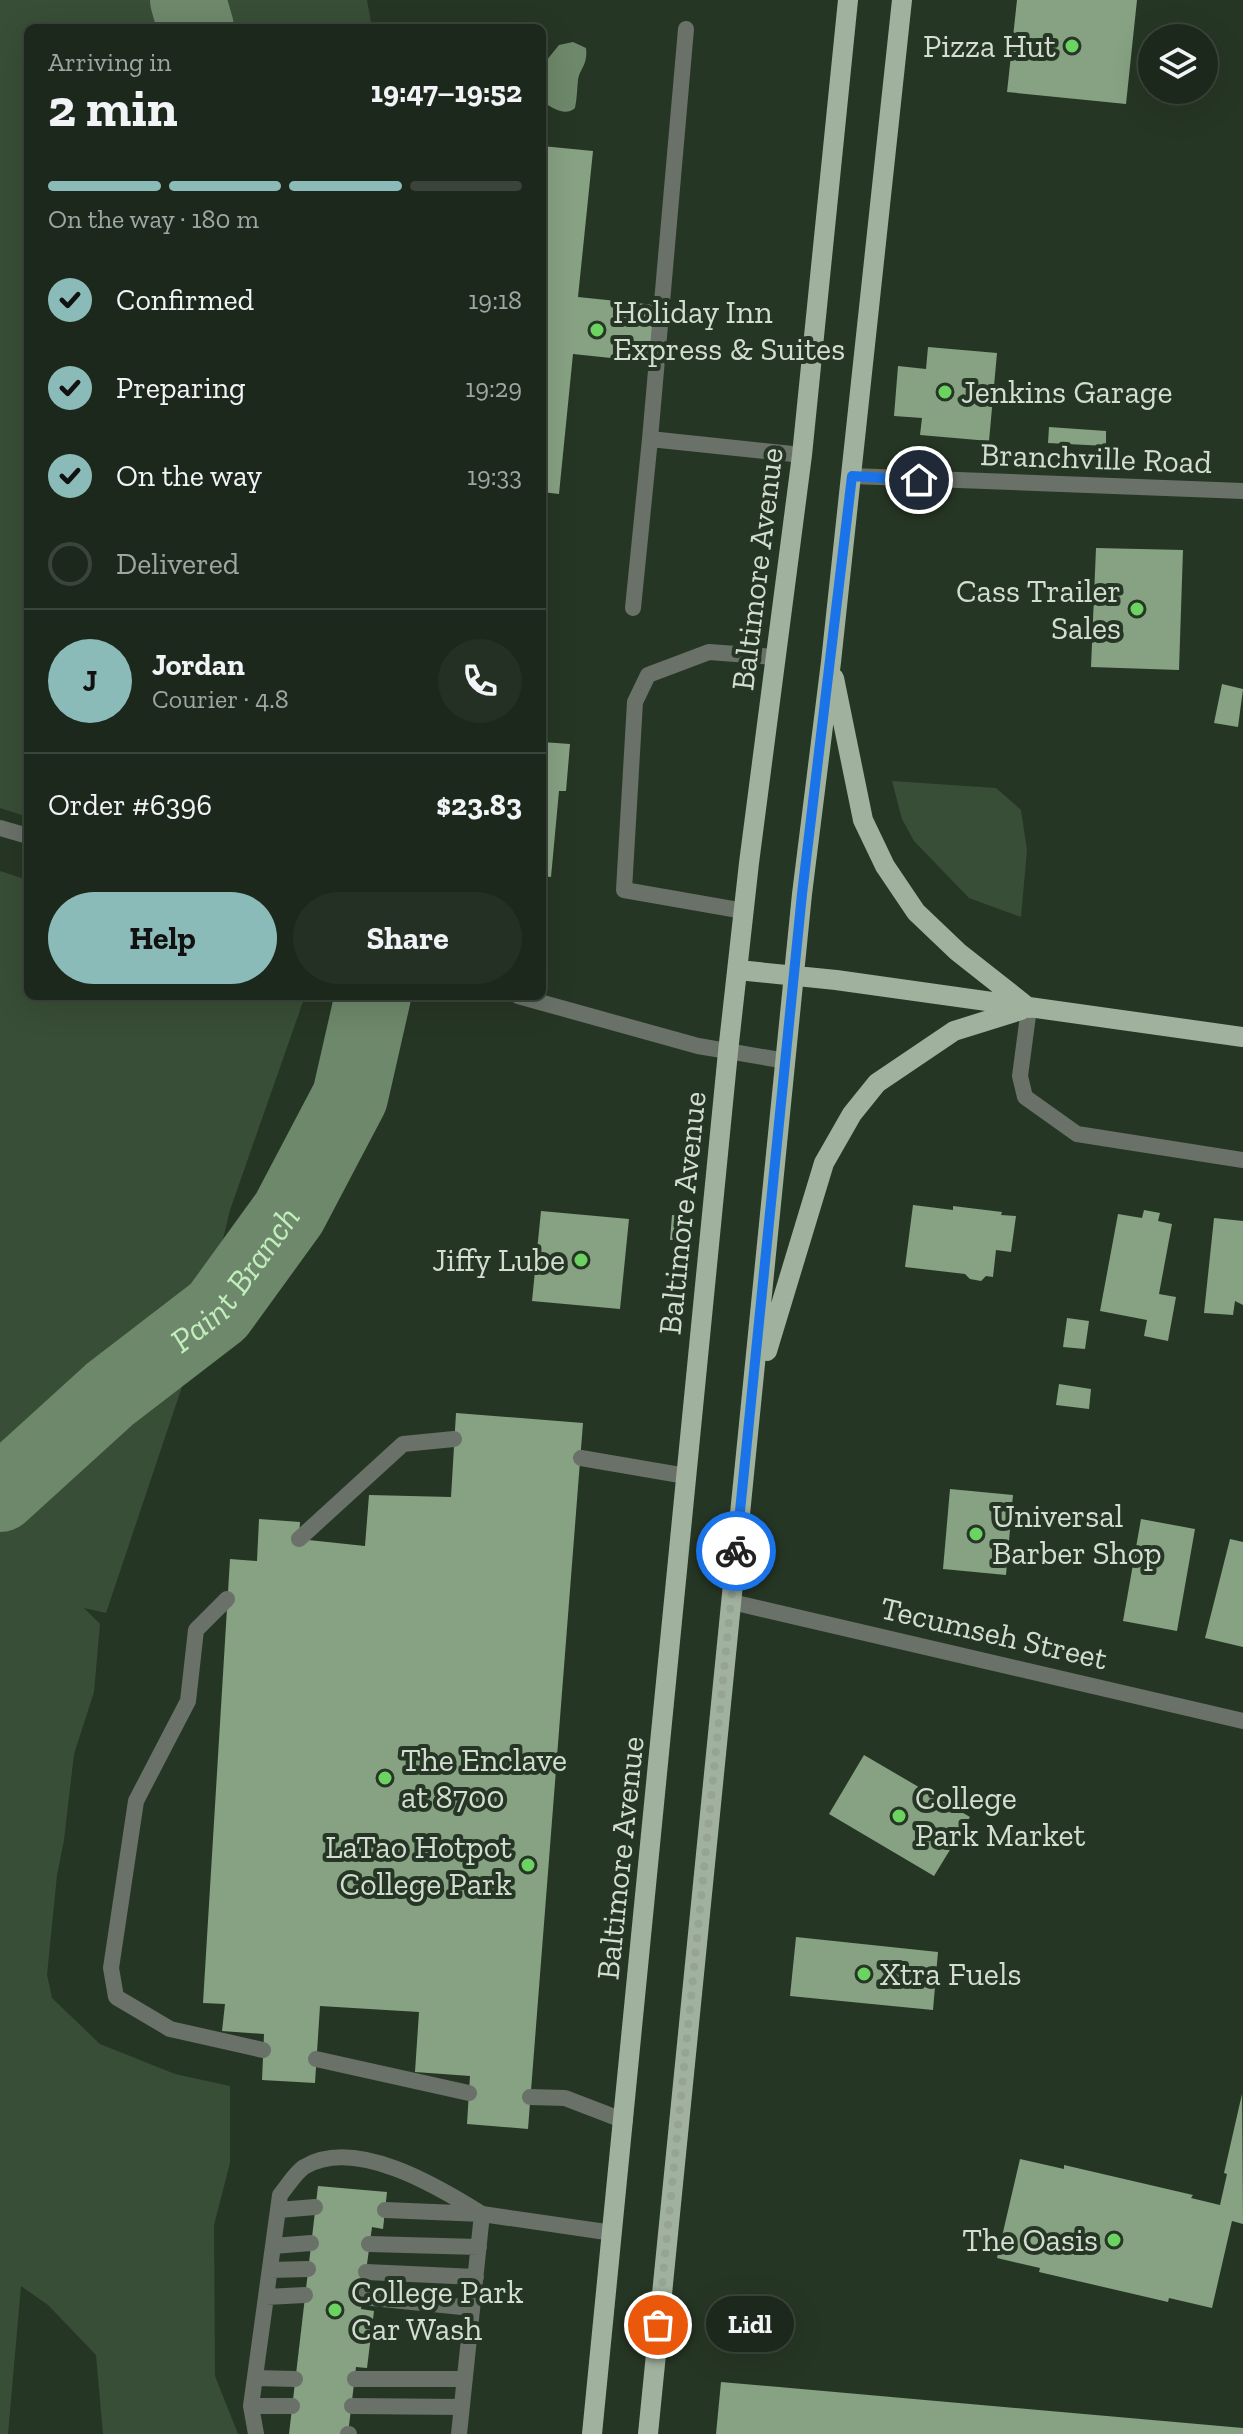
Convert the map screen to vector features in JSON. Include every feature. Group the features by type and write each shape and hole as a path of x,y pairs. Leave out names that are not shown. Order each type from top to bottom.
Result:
{"main road":[{"name":"Baltimore Avenue","path":"592,2434 728,1052 802,455 848,0"},
{"path":"648,2434 786,1061 902,0"},
{"path":"831,662 863,820 885,866 916,912 958,952 1029,1008"},
{"path":"738,970 1243,1037"},
{"path":"754,1393 824,1163 852,1114 877,1083 954,1031 1029,1008"}],"street":[{"path":"633,608 686,29"},
{"path":"650,439 802,455"},
{"name":"Branchville Road","path":"852,476 1243,491"},
{"path":"744,911 624,890 635,702 648,675 709,652 776,657"},
{"path":"0,828 24,835"},
{"path":"533,1000 728,1052 786,1061"},
{"path":"1029,1008 1020,1076 1025,1097 1077,1134 1243,1160"},
{"path":"299,1539 403,1444 454,1439"},
{"path":"581,1458 686,1476"},
{"path":"227,1599 196,1630 188,1701 136,1801 111,1968 116,1997 170,2029 263,2050"},
{"name":"Tecumseh Street","path":"732,1602 1243,1721"},
{"path":"316,2059 469,2093"},
{"path":"530,2097 565,2098 625,2121"},
{"path":"256,2434 251,2406 280,2195 303,2168 327,2158 360,2160 394,2167 438,2186 482,2214"},
{"path":"279,2210 315,2207"},
{"path":"385,2210 482,2214 613,2233"},
{"path":"459,2434 482,2214"},
{"path":"273,2246 311,2243"},
{"path":"369,2244 479,2247"},
{"path":"270,2270 308,2269"},
{"path":"366,2272 476,2277"},
{"path":"266,2297 305,2295"},
{"path":"362,2297 472,2308"},
{"path":"255,2378 295,2379"},
{"path":"355,2379 465,2379"},
{"path":"251,2406 292,2406"},
{"path":"352,2406 462,2407"}],"shaded area":[{"path":"0,0 367,0 371,24 24,24 24,816 0,808"},
{"path":"573,42 586,48 575,108 563,112 546,104 546,61 559,45"},
{"path":"892,781 996,788 1021,810 1027,850 1021,917 969,898 914,841 902,819"},
{"path":"0,871 24,879 24,1000 304,1000 230,1210 201,1330 106,1613 84,1608 100,1624 94,1692 74,1754 47,1975 52,1998 100,2044 175,2074 230,2086 230,2163 214,2225 215,2376 238,2434 103,2434 96,2355 48,2305 21,2286 8,2434 0,2434"}],"building":[{"name":"Pizza Hut","path":"1017,0 1137,0 1126,104 1007,92"},
{"name":"Holiday Inn Express & Suites","path":"546,146 593,151 578,297 655,305 649,362 573,354 559,494 546,492"},
{"name":"Jenkins Garage","path":"928,347 997,353 989,441 920,435 922,418 894,416 898,366 926,369"},
{"path":"1049,427 1106,431 1106,446 1048,443"},
{"name":"Cass Trailer Sales","path":"1096,548 1183,550 1179,670 1091,667"},
{"path":"1222,684 1243,689 1238,727 1214,723"},
{"path":"546,742 570,744 566,791 559,791 551,877 546,876"},
{"path":"913,1205 953,1210 953,1206 1016,1216 1011,1252 996,1250 993,1277 986,1276 981,1281 970,1279 965,1274 905,1267"},
{"path":"1144,1210 1160,1213 1158,1221 1172,1224 1159,1294 1176,1297 1168,1341 1144,1336 1147,1320 1100,1311 1118,1214 1142,1218"},
{"name":"Jiffy Lube","path":"541,1211 629,1219 620,1309 532,1301"},
{"path":"672,1215 681,1216 679,1240 670,1240"},
{"path":"1214,1218 1243,1221 1243,1305 1235,1301 1233,1315 1204,1313"},
{"path":"1067,1318 1089,1321 1085,1349 1063,1347"},
{"path":"1059,1384 1091,1389 1089,1409 1056,1405"},
{"name":"The Enclave at 8700","path":"456,1413 583,1423 528,2129 467,2124 470,2076 415,2072 419,2012 320,2006 315,2083 262,2080 264,2034 222,2031 225,2004 203,2003 230,1559 257,1561 259,1519 300,1522 299,1539 365,1546 369,1495 451,1497"},
{"path":"950,1489 1013,1495 1006,1575 943,1569"},
{"path":"1141,1519 1195,1529 1177,1631 1123,1621"},
{"path":"1230,1539 1243,1542 1243,1647 1205,1638"},
{"name":"College Park Market","path":"864,1755 970,1817 934,1876 829,1814"},
{"name":"Xtra Fuels","path":"796,1937 938,1952 933,2010 790,1996"},
{"name":"The Oasis","path":"1242,2094 1243,2224 1232,2221 1212,2308 1169,2298 1168,2302 1039,2272 1040,2268 997,2258 1020,2159 1064,2169 1064,2165 1193,2195 1191,2198 1220,2205"},
{"name":"College Park Car Wash","path":"318,2186 387,2192 383,2229 372,2227 361,2309 374,2311 367,2368 356,2367 348,2434 289,2434"},
{"path":"721,2382 1243,2428 1243,2434 716,2434"}],"waterway":[{"name":"Paint Branch","path":"188,0 195,24"},
{"name":"Paint Branch","path":"0,1494 110,1394 218,1311 289,1213 350,1097 372,1000"}],"way so far":[{"path":"658,2325 736,1551"}],"place":[{"name":"Pizza Hut","path":"1072,46"},
{"name":"Holiday Inn Express & Suites","path":"597,330"},
{"name":"Jenkins Garage","path":"945,392"},
{"name":"Cass Trailer Sales","path":"1137,609"},
{"name":"Jiffy Lube","path":"581,1260"},
{"name":"Universal Barber Shop","path":"976,1534"},
{"name":"The Enclave at 8700","path":"385,1778"},
{"name":"College Park Market","path":"899,1816"},
{"name":"LaTao Hotpot College Park","path":"528,1865"},
{"name":"Xtra Fuels","path":"864,1974"},
{"name":"The Oasis","path":"1114,2240"},
{"name":"College Park Car Wash","path":"335,2310"},
{"name":"Lidl","path":"658,2325"}],"route":[{"path":"736,1551 802,894 852,476 919,480"}]}
